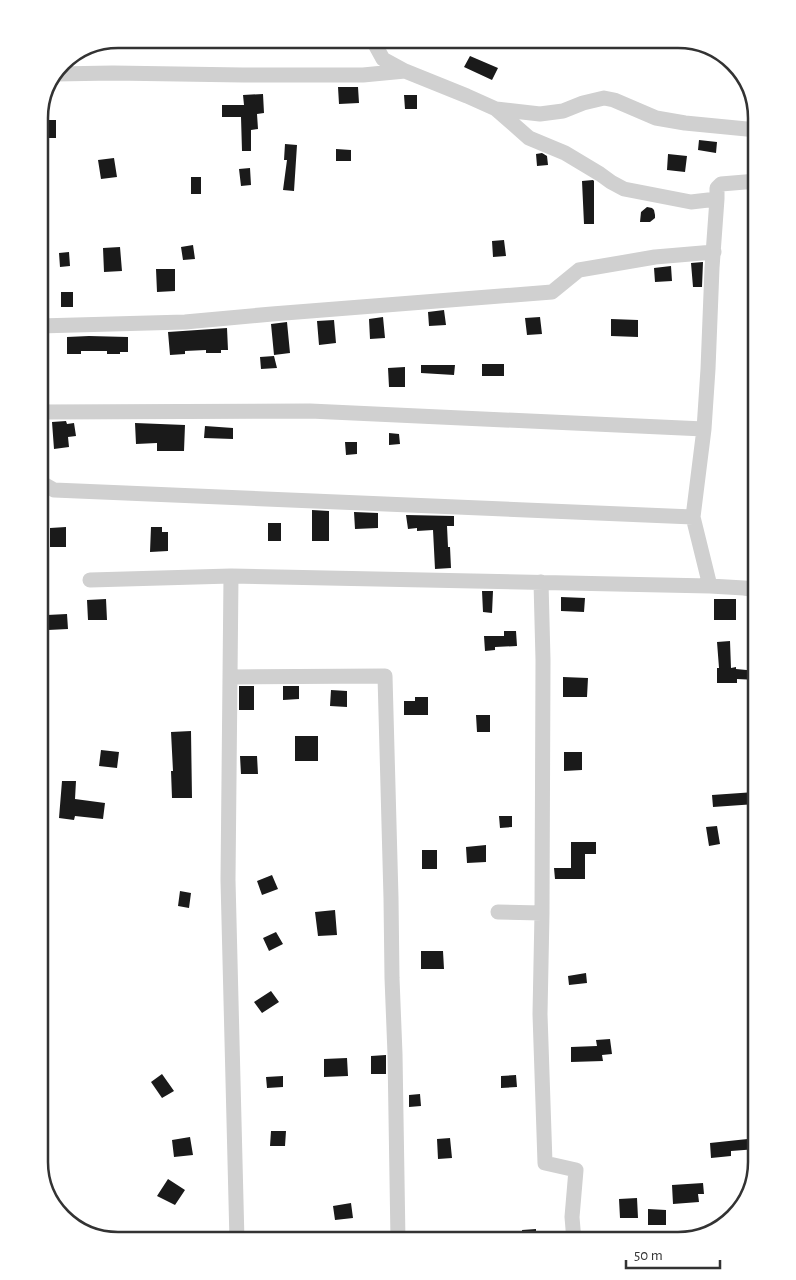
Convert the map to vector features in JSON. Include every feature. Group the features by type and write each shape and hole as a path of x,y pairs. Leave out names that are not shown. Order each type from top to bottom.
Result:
{"street":[{"path":"376,48 382,59 404,71 496,109 529,138 566,153 624,189 691,202 717,199"},
{"path":"63,74 343,75 404,71"},
{"path":"496,109 540,114 563,111 583,103 604,98 614,100 656,118 748,129"},
{"path":"710,586 693,517 704,429 717,188 721,184 748,182"},
{"path":"48,326 185,322 552,292 579,270 655,256 714,252"},
{"path":"48,412 310,411 704,429"},
{"path":"48,487 54,490 693,517"},
{"path":"90,580 231,576 710,586 748,589"},
{"path":"231,576 228,880 237,1232"},
{"path":"541,582 543,660 540,1014 545,1163 576,1170 572,1217 573,1232"},
{"path":"230,677 385,676 398,1232"},
{"path":"498,912 542,913"}],"building":[{"path":"470,56 498,68 492,80 464,67"},
{"path":"338,87 358,87 359,103 339,104"},
{"path":"263,94 264,113 257,114 258,129 251,130 251,151 242,151 241,117 222,117 222,105 244,105 243,95"},
{"path":"404,95 417,95 417,109 405,109"},
{"path":"48,120 56,120 56,138 48,138"},
{"path":"699,140 717,142 716,153 698,150"},
{"path":"285,144 297,145 294,191 283,190 287,160 284,160"},
{"path":"336,149 351,150 351,161 336,161"},
{"path":"542,153 547,156 548,165 537,166 536,154"},
{"path":"668,154 687,156 685,172 667,170"},
{"path":"114,158 117,177 101,179 98,160"},
{"path":"250,168 251,185 241,186 239,169"},
{"path":"191,177 201,177 201,194 191,194"},
{"path":"593,180 594,224 584,224 582,181"},
{"path":"647,207 654,210 655,218 650,222 640,222 641,212"},
{"path":"504,240 506,256 493,257 492,241"},
{"path":"193,245 195,259 183,260 181,247"},
{"path":"120,247 122,271 104,272 103,248"},
{"path":"69,252 70,266 60,267 59,253"},
{"path":"703,262 702,287 693,287 691,263"},
{"path":"671,266 672,281 655,282 654,268"},
{"path":"156,269 175,269 175,291 157,292"},
{"path":"61,292 73,292 73,307 61,307"},
{"path":"444,310 446,325 429,326 428,312"},
{"path":"383,317 385,338 370,339 369,319"},
{"path":"540,317 542,334 527,335 525,318"},
{"path":"611,319 638,320 638,337 611,336"},
{"path":"334,320 336,343 319,345 317,321"},
{"path":"287,322 290,353 274,355 271,324"},
{"path":"227,328 228,350 221,350 221,353 206,353 206,350 185,351 185,354 170,355 168,332"},
{"path":"67,337 128,337 128,352 107,354 107,351 81,351 81,354 67,354"},
{"path":"274,356 277,368 261,369 260,357"},
{"path":"482,364 504,364 504,376 482,376"},
{"path":"421,365 455,365 454,375 421,373"},
{"path":"405,367 405,387 389,387 388,368"},
{"path":"66,421 67,424 74,423 76,436 68,437 69,447 54,449 52,422"},
{"path":"135,423 185,425 184,451 157,451 157,443 136,444"},
{"path":"205,426 233,428 233,439 204,438"},
{"path":"389,433 399,434 400,444 389,445"},
{"path":"345,442 357,442 357,454 346,455"},
{"path":"312,510 329,511 329,541 312,541"},
{"path":"354,512 378,513 378,528 355,529"},
{"path":"406,515 454,516 454,526 447,526 451,568 435,569 433,530 417,531 417,528 408,529"},
{"path":"268,523 281,523 281,541 268,541"},
{"path":"66,527 66,547 50,547 50,528"},
{"path":"151,527 162,527 162,532 168,532 168,551 150,552"},
{"path":"482,591 493,591 492,613 483,612"},
{"path":"561,597 585,598 584,612 561,611"},
{"path":"106,599 107,620 88,620 87,600"},
{"path":"714,599 736,599 736,620 714,620"},
{"path":"67,614 68,629 48,630 48,615"},
{"path":"504,631 516,631 517,646 495,647 495,650 485,651 484,636 504,636"},
{"path":"730,641 731,668 736,667 736,669 748,670 748,680 737,679 737,683 717,683 717,668 719,668 717,642"},
{"path":"563,677 588,678 587,697 563,697"},
{"path":"239,686 254,686 254,710 239,710"},
{"path":"283,686 299,686 299,699 283,700"},
{"path":"331,690 347,691 347,707 330,706"},
{"path":"415,697 428,697 428,715 404,715 404,701 415,701"},
{"path":"476,715 490,715 490,732 477,732"},
{"path":"191,731 192,798 172,798 171,732"},
{"path":"295,736 318,736 318,761 295,761"},
{"path":"101,750 119,752 117,768 99,766"},
{"path":"564,752 582,752 582,770 564,771"},
{"path":"240,756 257,756 258,774 241,774"},
{"path":"62,781 76,781 75,799 105,803 103,819 75,816 74,820 59,818"},
{"path":"748,792 748,805 713,807 712,795"},
{"path":"499,816 512,816 512,827 500,828"},
{"path":"717,826 720,844 709,846 706,827"},
{"path":"571,842 596,842 596,854 585,854 585,879 555,879 554,868 571,868"},
{"path":"486,845 486,862 467,863 466,847"},
{"path":"422,850 437,850 437,869 422,869"},
{"path":"272,875 278,889 262,895 257,881"},
{"path":"180,891 191,893 189,908 178,906"},
{"path":"335,910 337,935 318,936 315,912"},
{"path":"276,932 283,944 269,951 263,938"},
{"path":"421,951 443,951 444,969 421,969"},
{"path":"586,973 587,983 569,985 568,976"},
{"path":"271,991 279,1002 262,1013 254,1002"},
{"path":"610,1039 612,1054 602,1055 603,1061 571,1062 571,1047 597,1046 596,1040"},
{"path":"386,1055 386,1074 371,1074 371,1056"},
{"path":"347,1058 348,1076 324,1077 324,1059"},
{"path":"162,1074 174,1091 162,1098 151,1082"},
{"path":"516,1075 517,1087 501,1088 501,1076"},
{"path":"283,1076 283,1087 267,1088 266,1077"},
{"path":"420,1094 421,1106 409,1107 409,1095"},
{"path":"271,1131 286,1131 285,1146 270,1146"},
{"path":"190,1137 193,1155 174,1157 172,1140"},
{"path":"450,1138 452,1158 438,1159 437,1139"},
{"path":"748,1139 748,1150 731,1151 731,1156 711,1158 710,1143"},
{"path":"168,1179 185,1190 175,1205 157,1196"},
{"path":"703,1183 704,1194 698,1194 699,1202 673,1204 672,1185"},
{"path":"637,1198 638,1218 620,1218 619,1199"},
{"path":"351,1203 353,1218 335,1220 333,1206"},
{"path":"648,1209 666,1210 666,1225 648,1225"},
{"path":"536,1229 536,1232 522,1232 522,1230"}]}
